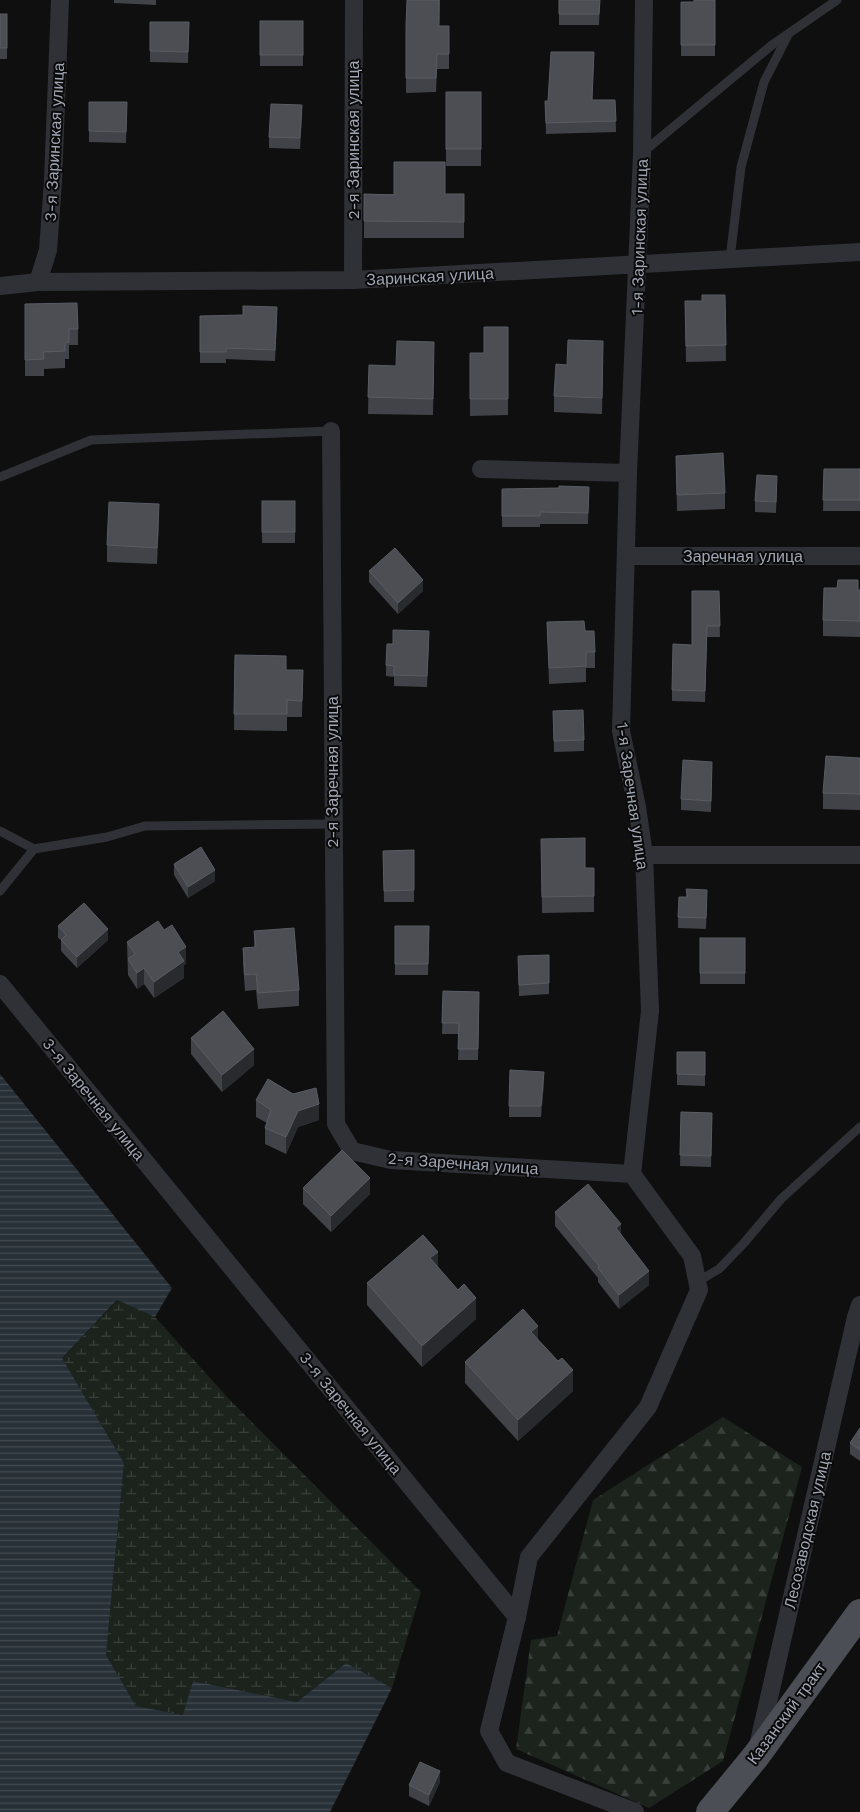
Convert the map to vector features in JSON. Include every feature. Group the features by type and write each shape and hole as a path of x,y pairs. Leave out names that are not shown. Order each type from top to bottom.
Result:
{"main road":[{"name":"Казанский тракт","path":"710,1812 756,1756 860,1613"}],"street":[{"name":"3-я Заринская улица","path":"38,282 48,250 53,181 60,0"},
{"name":"2-я Заринская улица","path":"353,280 354,0"},
{"name":"1-я Заринская улица","path":"628,473 642,154 644,0"},
{"name":"Заринская улица","path":"0,286 38,282 353,280 860,252"},
{"name":"2-я Заречная улица","path":"330,431 336,1124 352,1151 391,1160 632,1174"},
{"path":"481,469 628,473"},
{"name":"1-я Заречная улица","path":"628,473 621,731 637,807 644,855 650,1011 632,1174"},
{"name":"Заречная улица","path":"626,556 860,556"},
{"path":"644,855 859,855"},
{"name":"3-я Заречная улица","path":"0,984 517,1616"},
{"path":"632,1174 692,1256 699,1290 648,1407 529,1557 517,1616 489,1731 507,1763 635,1812"},
{"name":"Лесозаводская улица","path":"756,1756 860,1305"}],"lane":[{"path":"642,154 772,45 837,0"},
{"path":"730,259 741,167 764,82 788,34"},
{"path":"0,477 91,440 330,431"},
{"path":"0,831 34,849 107,837 145,826 332,824"},
{"path":"0,891 34,849"},
{"path":"697,1282 719,1269 744,1243 781,1198 860,1127"}],"green space":[{"path":"118,1300 155,1317 229,1399 421,1592 392,1688 346,1663 297,1702 193,1681 184,1715 136,1706 106,1655 124,1463 62,1358"},
{"path":"723,1417 802,1467 723,1761 649,1808 516,1749 531,1640 557,1636 593,1500"}],"shaded area":[{"path":"0,1074 172,1288 155,1317 117,1300 62,1358 124,1463 106,1655 136,1706 183,1715 193,1681 297,1702 346,1663 392,1688 330,1812 0,1812"}],"building":[{"path":"407,0 439,0 439,26 449,26 449,54 437,54 436,78 406,78"},
{"path":"559,0 600,0 599,14 559,14"},
{"path":"694,0 715,0 715,45 681,45 681,2 694,2"},
{"path":"0,14 7,14 7,48 0,48"},
{"path":"260,21 303,21 303,55 260,55"},
{"path":"150,22 189,22 188,52 150,51"},
{"path":"551,52 594,52 592,100 615,100 616,121 546,123 545,101 548,101"},
{"path":"446,92 481,92 481,149 446,149"},
{"path":"89,102 127,102 126,132 89,131"},
{"path":"271,104 302,105 300,138 269,137"},
{"path":"394,162 445,162 445,194 464,194 464,222 364,221 364,194 394,195"},
{"path":"702,295 725,295 726,345 686,346 685,301 702,301"},
{"path":"77,303 78,329 69,329 69,342 65,343 65,351 43,352 44,359 25,360 25,304"},
{"path":"243,306 277,307 275,350 226,348 226,352 200,352 200,316 243,315"},
{"path":"484,327 508,327 508,399 470,399 470,353 484,353"},
{"path":"568,340 603,341 602,398 554,396 556,364 567,365"},
{"path":"397,341 434,342 433,399 368,397 369,365 396,366"},
{"path":"723,453 725,493 677,495 676,456"},
{"path":"824,469 860,469 860,500 823,500"},
{"path":"757,475 777,476 776,502 755,501"},
{"path":"559,486 589,487 588,513 540,512 540,516 502,516 502,489 559,488"},
{"path":"262,501 295,501 295,532 262,532"},
{"path":"109,502 159,504 157,548 107,545"},
{"path":"395,548 423,580 398,603 369,571"},
{"path":"838,580 858,580 858,590 860,590 860,621 823,620 824,588 837,588"},
{"path":"692,591 719,591 720,626 707,626 705,691 672,690 673,644 692,645"},
{"path":"584,621 585,631 594,631 595,652 586,652 586,666 549,668 547,622"},
{"path":"393,630 429,631 427,676 394,675 394,666 386,665 387,644 393,644"},
{"path":"235,655 286,656 286,670 303,670 302,701 287,700 287,714 234,714"},
{"path":"583,710 584,740 554,741 553,711"},
{"path":"826,756 860,758 860,794 823,793"},
{"path":"683,760 712,762 711,801 681,799"},
{"path":"585,838 585,868 594,868 594,896 542,897 541,839"},
{"path":"201,847 215,870 188,887 174,864"},
{"path":"414,850 414,890 384,891 383,851"},
{"path":"686,889 707,890 706,918 678,917 679,897 688,897"},
{"path":"84,903 108,929 77,957 61,940 66,935 58,926"},
{"path":"158,921 164,930 172,925 186,947 178,952 184,961 154,982 144,968 137,973 128,959 135,954 127,942"},
{"path":"395,926 429,926 428,964 395,964"},
{"path":"294,928 299,990 258,993 256,974 245,975 243,948 256,947 254,931"},
{"path":"700,938 745,938 745,973 700,973"},
{"path":"549,955 549,983 519,985 518,956"},
{"path":"443,991 479,992 478,1049 458,1049 459,1023 442,1023"},
{"path":"223,1011 254,1049 222,1075 191,1038"},
{"path":"677,1052 705,1052 705,1075 677,1074"},
{"path":"510,1070 544,1072 541,1106 509,1106"},
{"path":"268,1079 293,1094 316,1088 319,1104 298,1111 286,1137 265,1128 271,1110 256,1100"},
{"path":"681,1112 712,1113 711,1156 680,1155"},
{"path":"342,1150 370,1178 331,1216 303,1188"},
{"path":"588,1184 621,1224 616,1228 649,1271 619,1295 598,1268 599,1266 555,1212"},
{"path":"423,1235 438,1252 430,1258 458,1290 464,1284 476,1298 422,1346 367,1283"},
{"path":"523,1309 538,1326 531,1332 558,1361 562,1358 573,1370 518,1420 465,1362"},
{"path":"860,1428 860,1450 850,1443"},
{"path":"420,1762 440,1771 429,1795 409,1785"}]}
